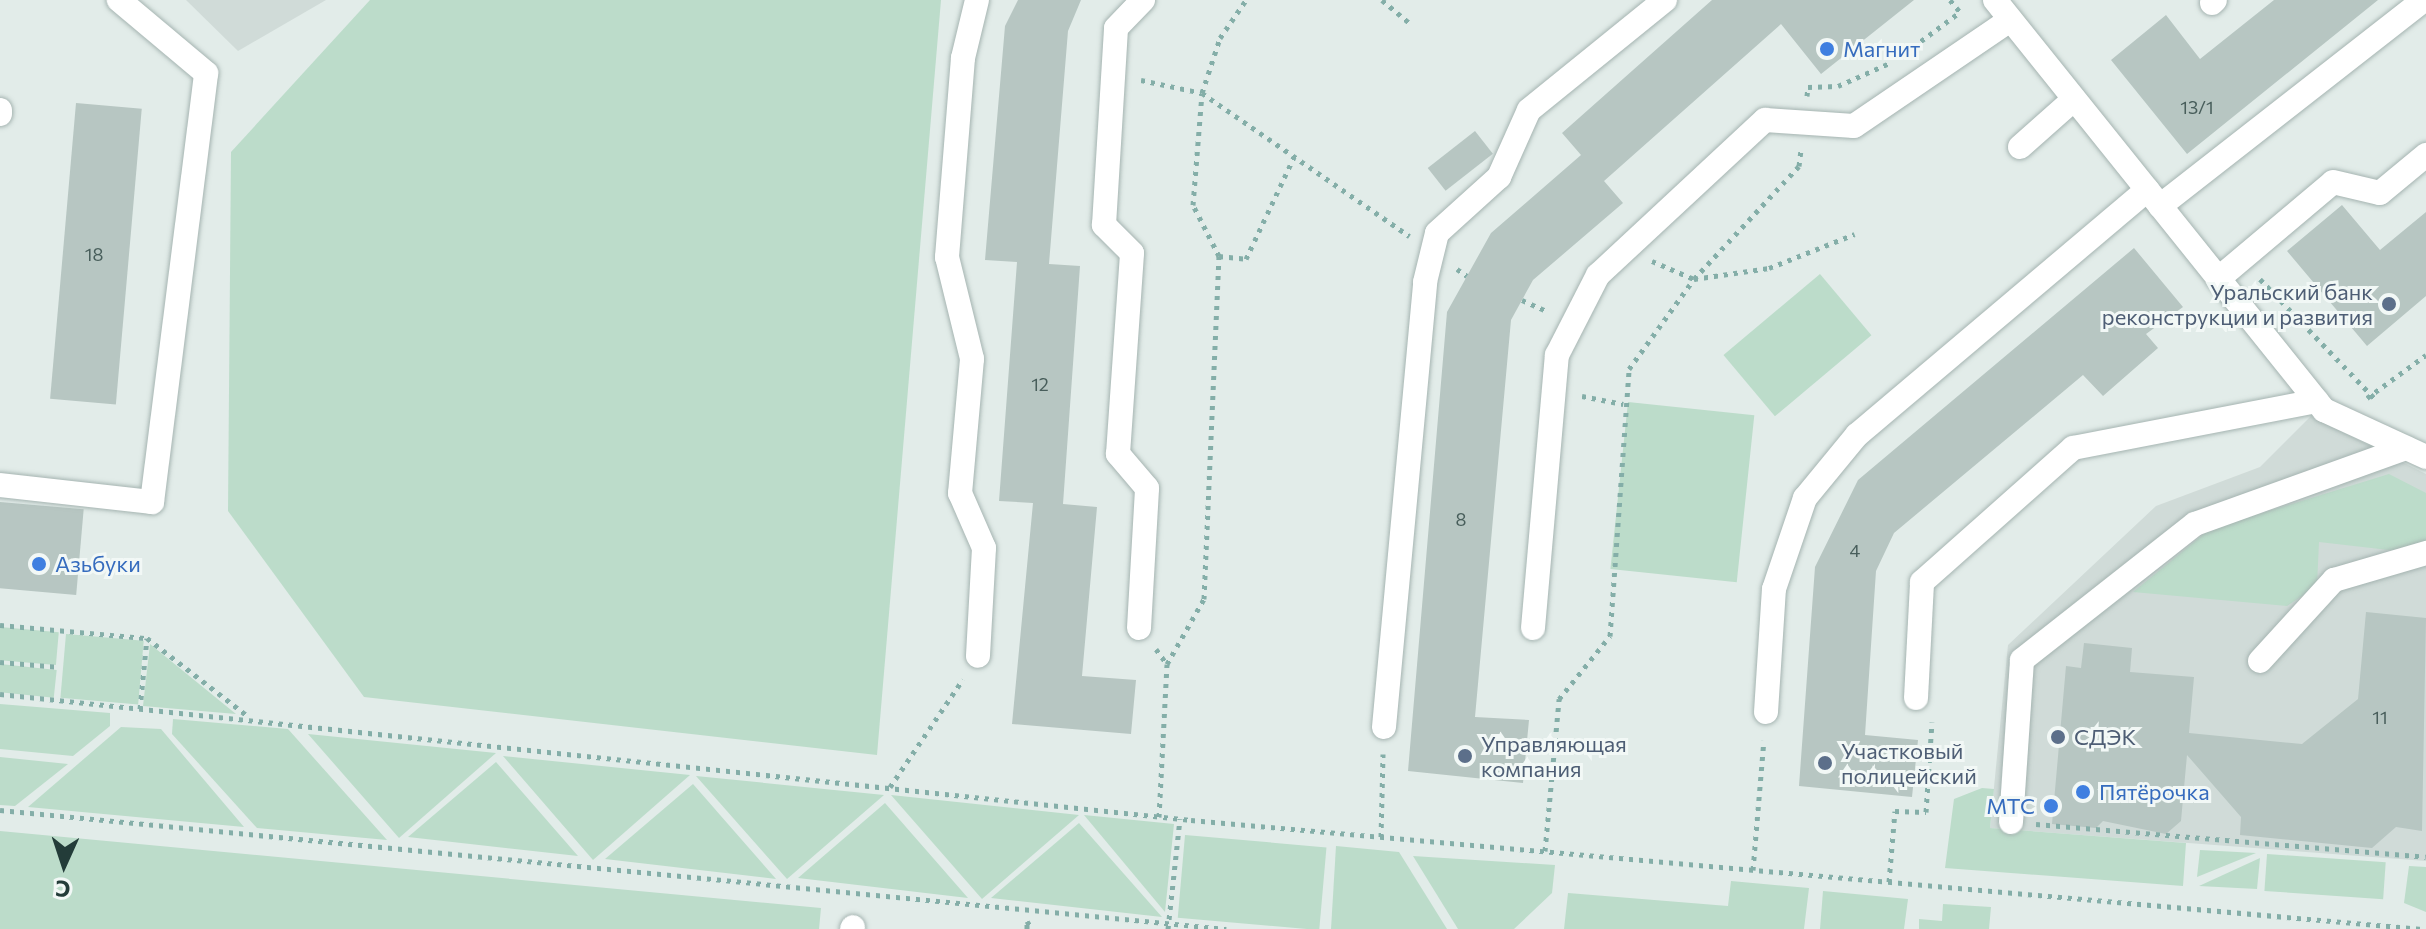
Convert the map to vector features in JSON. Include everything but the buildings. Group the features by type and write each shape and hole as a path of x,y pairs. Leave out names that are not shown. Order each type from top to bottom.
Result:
{"street":[{"path":"0,485 152,502 206,73 119,0"},
{"path":"977,0 963,58 947,257 972,359 960,493 984,548 978,656"},
{"path":"1139,628 1147,488 1118,454 1132,253 1104,225 1116,28 1143,0"},
{"path":"1384,727 1432,253 1437,233 1499,177 1529,110 1665,0"},
{"path":"1995,0 2316,401 2341,418 2416,452"},
{"path":"1766,712 1774,589 1805,498 1857,435 2154,198 2424,0"},
{"path":"1533,628 1557,355 1598,275 1765,120 1854,126 2010,20"},
{"path":"2020,147 2074,99"},
{"path":"2218,279 2333,182 2380,193 2426,155"},
{"path":"1916,698 1922,582 2073,448 2316,401"},
{"path":"2011,822 2022,660 2195,524 2416,452"},
{"path":"2260,661 2334,580 2426,553"}],"path":[{"path":"1159,817 1167,664 1204,599 1219,256 1193,205 1202,93 1220,38 1246,0"},
{"path":"1382,0 1411,24"},
{"path":"1545,851 1559,699 1610,636 1623,404 1629,369 1694,279 1799,166 1808,87 1838,86 1895,61 1960,12"},
{"path":"1113,73 1202,93 1467,276"},
{"path":"1219,256 1246,259 1294,157"},
{"path":"1625,249 1694,279 1769,268 1855,234"},
{"path":"2242,259 2370,396 2382,402"},
{"path":"2341,418 2426,355"},
{"path":"1553,390 1623,404"},
{"path":"0,625 147,638 250,718"},
{"path":"140,709 147,638"},
{"path":"890,787 978,656"},
{"path":"0,662 60,667"},
{"path":"0,694 250,718 1159,817 2422,929"},
{"path":"1889,882 1895,811 1926,812 1936,729 1916,698"},
{"path":"1753,870 1766,712"},
{"path":"1381,837 1384,727"},
{"path":"0,810 1027,909 1169,926 1226,929"},
{"path":"1169,926 1180,819"},
{"path":"2011,822 2426,857"},
{"path":"1027,909 1029,929"}],"shaded area":[{"path":"186,0 326,0 238,51"},
{"path":"2311,416 2426,474 2426,861 1990,828 2008,645 2156,506 2260,467"}],"green space":[{"path":"370,0 941,0 877,755 364,697 228,511 231,152"},
{"path":"1820,274 1871,335 1775,416 1723,355"},
{"path":"1628,402 1754,415 1737,582 1610,569"},
{"path":"2389,474 2426,493 2426,545 2406,552 2319,542 2317,586 2287,606 2133,592 2210,529"},
{"path":"0,627 59,632 56,665 0,660"},
{"path":"66,634 144,641 138,705 60,698"},
{"path":"150,644 236,714 143,706"},
{"path":"0,664 57,670 54,698 0,692"},
{"path":"0,704 110,713 110,726 73,756 0,749"},
{"path":"173,719 288,729 387,840 257,828 172,734"},
{"path":"121,727 161,729 244,827 28,807"},
{"path":"308,734 496,753 399,838"},
{"path":"503,756 690,775 593,860"},
{"path":"0,757 68,764 15,806 0,805"},
{"path":"496,762 578,856 408,837"},
{"path":"696,776 884,795 787,879"},
{"path":"693,784 776,879 605,859"},
{"path":"1982,788 1994,789 1990,828 2186,843 2183,886 1945,868 1954,799"},
{"path":"891,795 1079,815 982,899"},
{"path":"885,803 968,898 798,878"},
{"path":"1084,815 1174,824 1165,912"},
{"path":"1079,823 1162,917 991,898"},
{"path":"0,831 821,908 819,929 0,929"},
{"path":"1185,835 1326,847 1319,929 1178,918"},
{"path":"1336,846 1399,852 1447,929 1331,929"},
{"path":"2200,850 2256,853 2197,877"},
{"path":"2267,854 2386,862 2383,899 2264,891"},
{"path":"1413,856 1555,865 1552,893 1514,929 1458,929"},
{"path":"2260,858 2257,889 2199,886"},
{"path":"2409,866 2426,867 2426,912 2404,903"},
{"path":"1731,881 1809,888 1804,929 1564,929 1568,893 1728,906"},
{"path":"1823,891 1908,899 1904,929 1820,929"},
{"path":"1943,904 1991,907 1989,929 1919,929 1919,919 1942,921"}],"place":[{"name":"Магнит","path":"1827,49"},
{"name":"Уральский банк реконструкции и развития","path":"2389,304"},
{"name":"Азьбуки","path":"39,564"},
{"name":"СДЭК","path":"2058,737"},
{"name":"Управляющая компания","path":"1465,756"},
{"name":"Участковый полицейский","path":"1825,763"},
{"name":"Пятёрочка","path":"2083,792"},
{"name":"МТС","path":"2051,806"}]}
